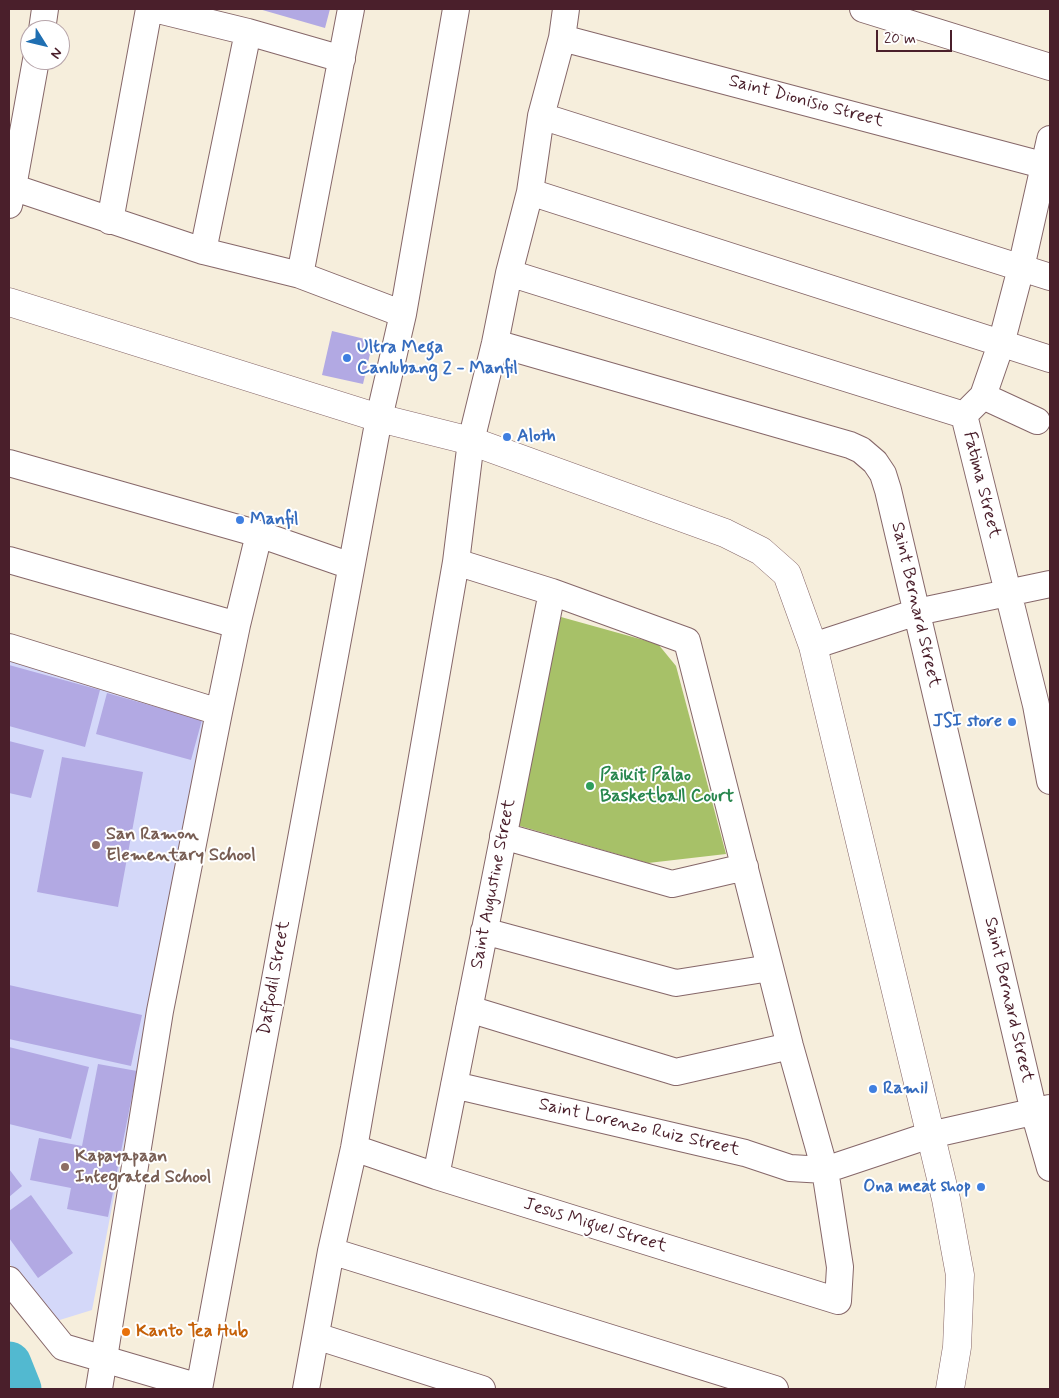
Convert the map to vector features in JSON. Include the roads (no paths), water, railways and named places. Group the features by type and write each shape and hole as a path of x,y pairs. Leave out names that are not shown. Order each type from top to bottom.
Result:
{"street":[{"path":"110,221 149,9"},
{"path":"154,9 248,32 342,59"},
{"path":"300,275 351,9"},
{"name":"Daffodil Street","path":"199,1388 379,418 403,314 456,9"},
{"path":"306,1389 331,1251 354,1148 456,562 471,441 496,344 509,273 530,192 541,116 562,38 566,9"},
{"path":"863,9 1050,67"},
{"path":"203,251 248,32"},
{"name":"Saint Dionisio Street","path":"562,38 1047,166"},
{"path":"34,70 10,193 110,221 203,251 300,275 403,314"},
{"path":"541,116 1050,277"},
{"name":"Fatima Street","path":"1050,140 1047,166 1001,344 983,396 964,416 1008,593 1043,703 1050,781"},
{"path":"530,192 1050,359"},
{"path":"509,273 964,416"},
{"path":"9,302 379,418 471,441 726,533 761,551 787,574 813,646 946,1199 960,1274 957,1346 950,1389"},
{"name":"Saint Bernard Street","path":"496,344 850,445 861,450 875,462 883,474 1042,1110 1050,1168"},
{"path":"983,396 1037,421"},
{"path":"9,463 259,534 351,566"},
{"path":"99,1389 160,1011 237,625 259,534"},
{"path":"9,560 237,625"},
{"path":"456,562 552,592 687,641 790,1046 825,1170 930,1135 1042,1110"},
{"path":"813,646 917,612 1050,584"},
{"name":"Saint Augustine Street","path":"436,1176 552,592"},
{"path":"9,647 219,712"},
{"path":"503,836 672,884 745,867"},
{"path":"484,931 676,983 770,968"},
{"path":"469,1009 676,1072 790,1046"},
{"name":"Saint Lorenzo Ruiz Street","path":"454,1085 745,1153 790,1168 825,1170"},
{"name":"Jesus Miguel Street","path":"354,1148 436,1176 838,1301 840,1267 825,1170"},
{"path":"331,1251 775,1389"},
{"path":"9,1280 63,1347 199,1388"},
{"path":"316,1336 482,1389"}],"waterway":[{"path":"9,1364 19,1389"}],"place":[{"name":"Ultra Mega Canlubang 2 - Manfil","path":"347,358"},
{"name":"Aloth","path":"507,437"},
{"name":"Manfil","path":"240,520"},
{"name":"JSI store","path":"1012,722"},
{"name":"Paikit Palao Basketball Court","path":"590,786"},
{"name":"San Ramon Elementary School","path":"96,845"},
{"name":"Ramil","path":"873,1089"},
{"name":"Kapayapaan Integrated School","path":"65,1167"},
{"name":"Ona meat shop","path":"981,1187"},
{"name":"Kanto Tea Hub","path":"126,1332"}]}
